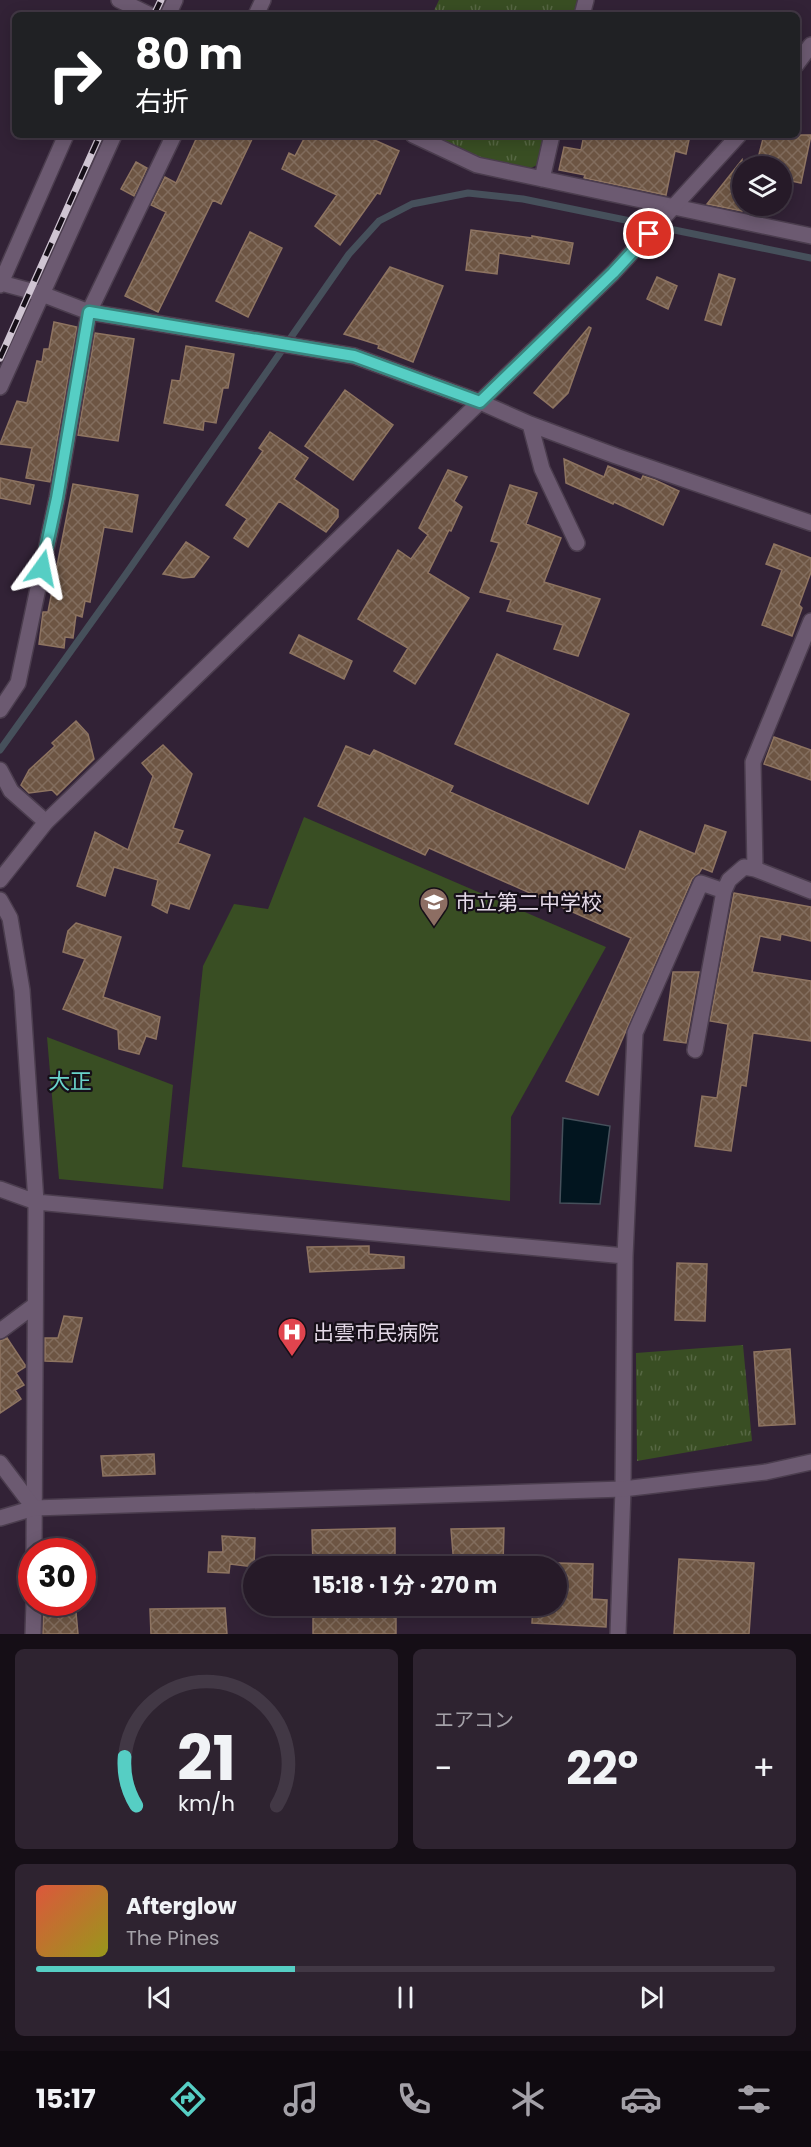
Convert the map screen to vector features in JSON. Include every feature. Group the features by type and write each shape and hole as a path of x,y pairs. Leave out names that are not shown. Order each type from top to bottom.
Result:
{"street":[{"path":"122,4 142,12"},
{"path":"800,60 811,45"},
{"path":"65,138 1,284 42,294 89,312 354,356 480,402 530,424 811,523"},
{"path":"0,387 113,138"},
{"path":"0,710 18,684 57,498 89,312 173,138"},
{"path":"419,138 477,165 811,236"},
{"path":"542,179 551,138"},
{"path":"0,880 46,822 613,273 736,138"},
{"path":"530,424 542,469 577,543"},
{"path":"755,869 753,762 811,621"},
{"path":"0,770 12,791 46,822"},
{"path":"695,1050 724,891 729,880 744,867 755,869 811,891"},
{"path":"618,1634 623,1489 625,1256 635,1033 701,883 724,891"},
{"path":"0,900 10,918 22,990 36,1202 34,1538"},
{"path":"0,1189 36,1202 625,1256"},
{"path":"0,1331 35,1305"},
{"path":"0,1518 34,1508 623,1489 766,1472 811,1462"},
{"path":"0,1463 34,1508"},
{"path":"33,1634 34,1616"}],"green space":[{"path":"439,0 578,0 575,12 433,12"},
{"path":"435,138 543,138 537,165 527,170 479,159"},
{"path":"304,817 606,947 511,1117 510,1201 182,1167 203,966 234,904 268,909"},
{"path":"47,1037 173,1085 163,1189 59,1179"},
{"path":"743,1345 752,1441 637,1461 636,1353"}],"water":[{"path":"563,1118 610,1126 600,1204 560,1203"}],"building":[{"path":"800,135 811,135 801,183 792,181 792,156 759,156 763,138 800,138"},
{"path":"197,138 253,138 221,204 213,200 158,312 125,296 166,212 151,205 165,177 176,183"},
{"path":"304,138 370,138 399,151 380,194 377,193 340,245 315,226 337,195 282,169 289,153 295,156"},
{"path":"583,138 689,138 686,154 675,151 666,195 584,178 585,175 559,170 564,147 581,150"},
{"path":"136,162 147,168 134,196 121,189"},
{"path":"732,173 732,209 707,204"},
{"path":"471,230 573,243 569,264 499,253 497,274 466,270"},
{"path":"250,232 282,248 248,317 216,301"},
{"path":"390,267 443,286 413,362 378,348 379,345 344,334"},
{"path":"719,274 735,279 721,325 705,320"},
{"path":"657,277 677,286 668,309 647,299"},
{"path":"54,322 77,327 50,482 26,478 32,448 0,444 17,401 27,403 37,361 42,362 44,349 49,349"},
{"path":"589,327 591,328 568,393 553,408 534,393"},
{"path":"95,333 134,339 118,441 78,435"},
{"path":"186,346 234,354 228,388 223,388 216,423 204,421 203,430 164,423 172,380 180,381"},
{"path":"345,390 393,425 353,480 305,446"},
{"path":"270,432 308,458 294,479 338,510 338,517 326,532 279,501 248,547 234,538 247,519 226,505 263,451 259,448"},
{"path":"564,459 604,477 608,466 641,480 643,476 655,480 679,491 663,525 566,483"},
{"path":"448,470 467,477 454,501 462,507 428,573 469,598 415,684 394,671 408,648 358,619 398,550 411,559 428,535 419,528"},
{"path":"0,478 34,485 30,504 0,498"},
{"path":"73,484 138,495 132,532 104,527 90,602 85,601 82,617 76,615 73,638 65,637 64,648 39,644 43,612 48,612"},
{"path":"510,485 537,493 526,524 561,538 544,582 600,599 578,656 554,649 563,625 507,611 511,600 480,592 499,543 491,541"},
{"path":"186,542 209,557 194,577 183,578 163,574"},
{"path":"774,544 811,558 811,572 799,605 802,608 792,636 762,625 782,570 766,564"},
{"path":"299,635 352,661 344,679 290,653"},
{"path":"497,654 629,714 588,804 455,744"},
{"path":"76,721 88,734 94,759 57,795 52,790 29,793 21,785 29,770 55,746 52,743"},
{"path":"774,737 811,750 811,780 764,764"},
{"path":"163,745 192,774 173,828 183,831 178,843 210,855 189,909 170,903 167,913 152,905 158,880 114,867 105,896 77,886 95,832 128,850 153,776 142,763"},
{"path":"346,746 370,756 374,750 453,786 450,792 625,870 640,831 695,854 705,825 726,832 712,872 702,868 692,879 598,1095 566,1081 631,938 429,848 425,855 318,806"},
{"path":"734,893 811,907 811,941 781,934 780,940 760,936 752,972 811,981 811,1041 753,1033 746,1086 741,1085 731,1151 695,1146 702,1096 717,1098 728,1024 710,1021"},
{"path":"76,923 121,937 103,997 160,1017 156,1039 146,1036 139,1054 119,1049 118,1030 63,1009 85,959 63,952 68,931"},
{"path":"673,972 699,972 686,1043 664,1040"},
{"path":"369,1246 369,1254 404,1257 404,1268 310,1272 307,1247"},
{"path":"677,1263 707,1264 705,1321 675,1320"},
{"path":"64,1316 82,1318 72,1362 45,1361 45,1338 58,1338"},
{"path":"7,1338 25,1365 16,1373 24,1385 15,1390 21,1399 0,1413 0,1341"},
{"path":"790,1349 795,1424 759,1426 754,1352"},
{"path":"154,1454 155,1474 103,1476 101,1456"},
{"path":"395,1528 395,1556 313,1556 312,1530"},
{"path":"504,1528 503,1556 453,1556 451,1529"},
{"path":"222,1536 255,1538 254,1556 243,1556 243,1566 230,1564 229,1573 208,1572 209,1552 223,1552"},
{"path":"679,1559 754,1563 749,1634 674,1634"},
{"path":"567,1563 593,1564 592,1599 607,1600 606,1627 532,1623 532,1616 567,1616"},
{"path":"225,1608 227,1634 151,1634 150,1609"},
{"path":"44,1616 76,1616 78,1634 43,1634"},
{"path":"313,1616 396,1616 396,1634 313,1634"}],"waterway":[{"path":"0,750 349,254 379,221 412,204 468,193 523,199 811,258"}],"railway":[{"path":"155,12 161,0"},
{"path":"0,358 99,138"}],"place":[{"name":"市立第二中学校","path":"434,928"},
{"name":"出雲市民病院","path":"292,1358"}],"district":[{"name":"大正","path":"70,1081"}],"route":[{"path":"42,568 57,498 89,312 354,356 480,402 613,273 649,234"}]}
